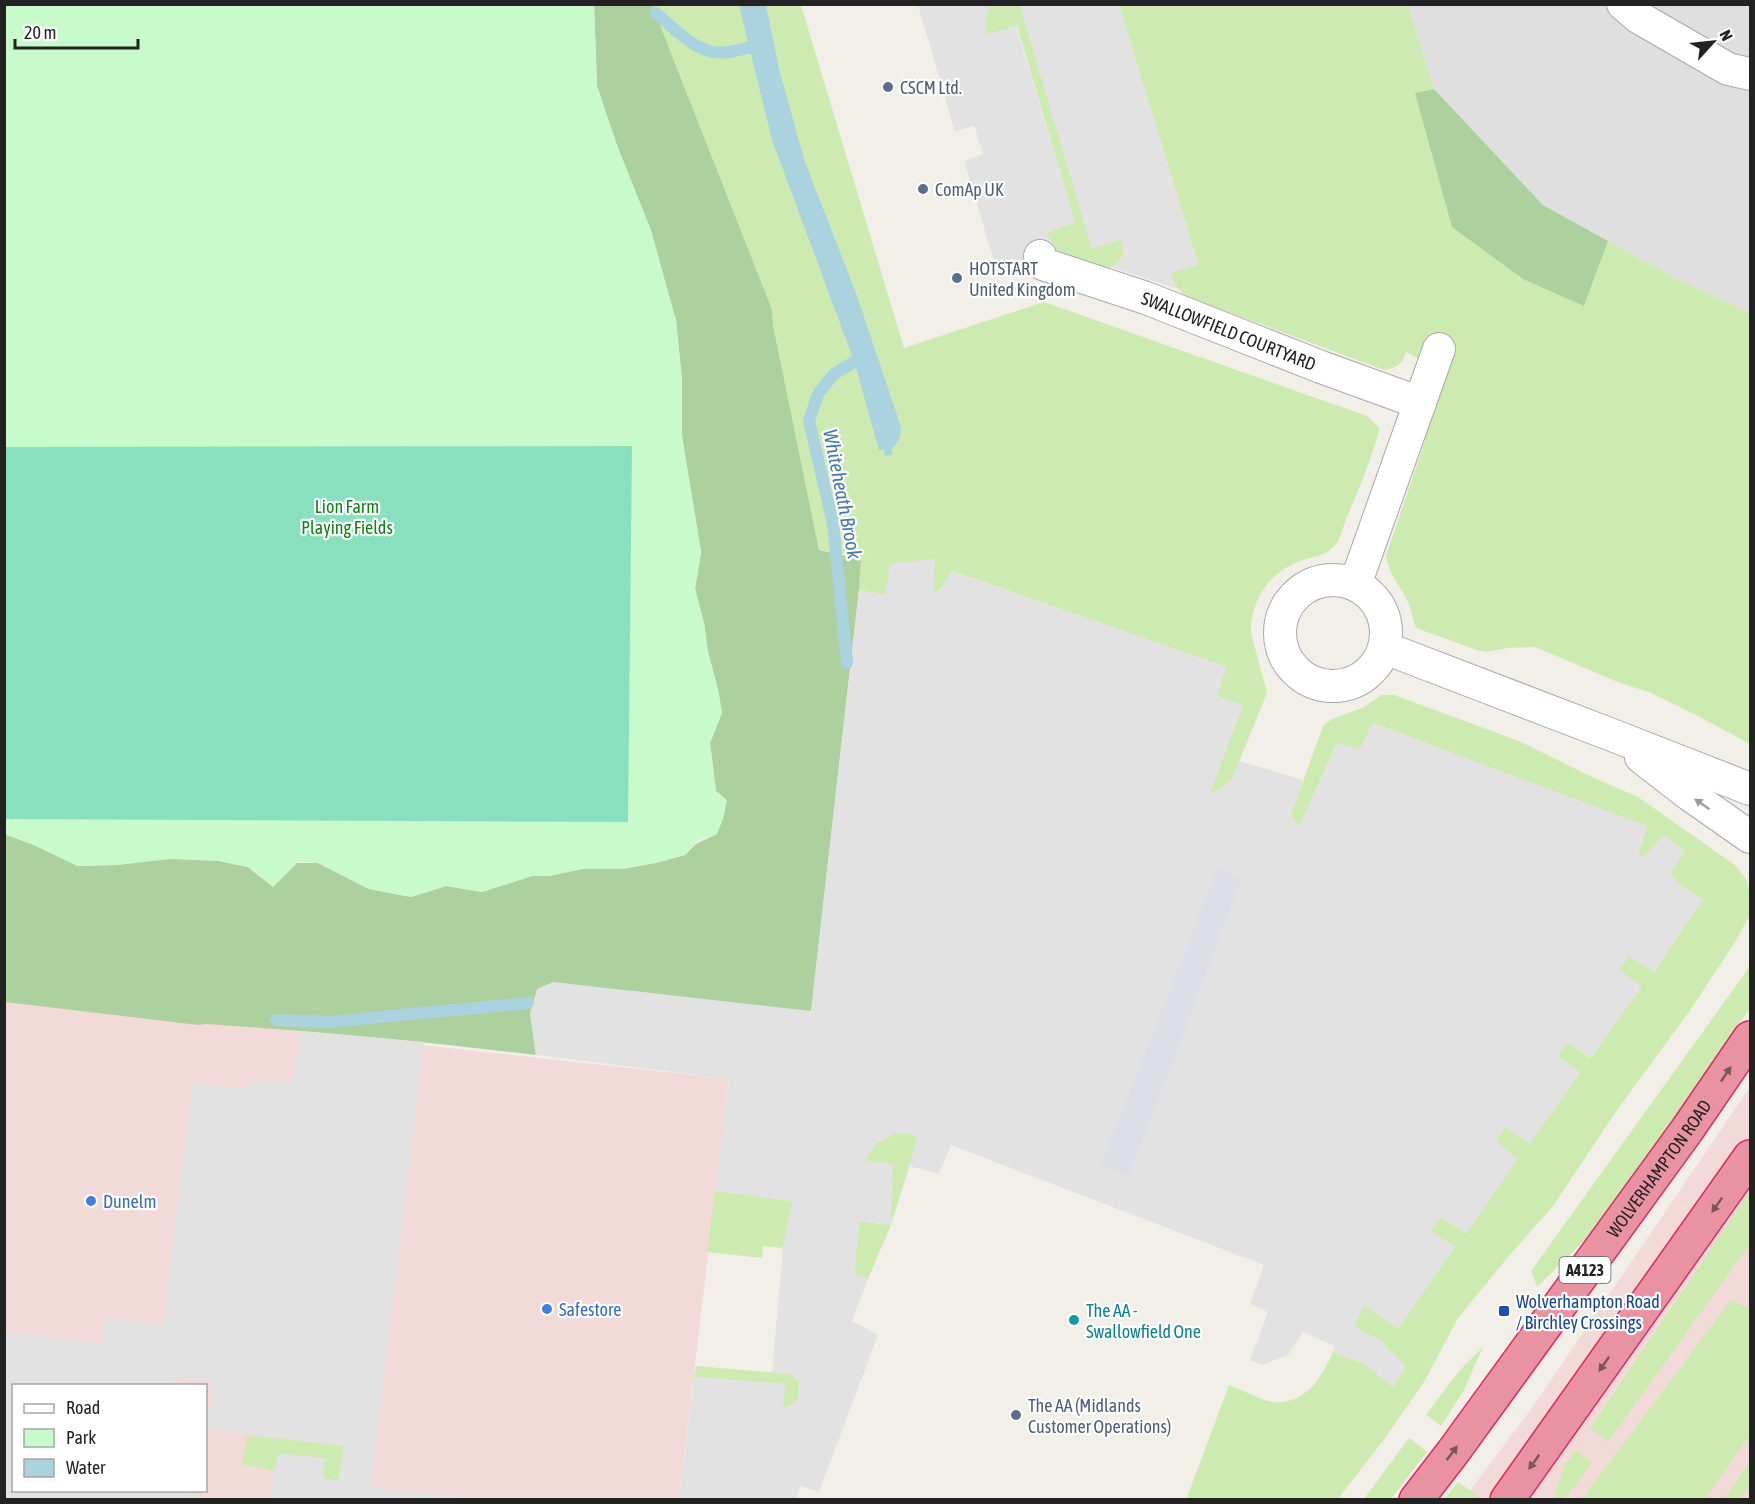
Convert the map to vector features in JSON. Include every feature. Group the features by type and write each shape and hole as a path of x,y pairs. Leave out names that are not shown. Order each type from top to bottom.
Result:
{"highway":[{"name":"WOLVERHAMPTON ROAD","path":"1416,1500 1688,1131 1750,1038"},
{"path":"1507,1500 1750,1157"}],"street":[{"path":"1636,9 1728,69 1750,74"},
{"name":"SWALLOWFIELD COURTYARD","path":"1040,256 1043,264 1146,298 1420,403"},
{"path":"1355,585 1439,349"},
{"path":"1336,579 1355,585 1376,600 1383,614 1386,629 1385,648 1381,658 1372,671 1360,680 1343,686 1325,686 1307,681 1293,670 1284,654 1279,636 1281,619 1289,602 1302,589 1318,582 1336,579"},
{"path":"1385,648 1750,789"},
{"path":"1612,735 1690,795 1750,837"}],"shaded area":[{"path":"918,5 990,5 985,22 987,35 1016,26 1075,222 1046,233 1056,250 997,271 964,161 983,154 974,125 955,132"},
{"path":"1020,5 1119,5 1198,265 1170,273 1178,289 1112,267 1122,258 1124,250 1121,239 1092,249"},
{"path":"1408,5 1750,5 1750,313 1677,279 1543,205 1434,89"},
{"path":"935,559 933,591 940,592 951,571 1226,667 1217,696 1243,705 1210,793 1220,790 1232,779 1239,761 1303,780 1291,815 1300,825 1337,743 1360,750 1372,723 1647,826 1637,854 1643,858 1664,835 1685,851 1670,874 1679,884 1703,899 1654,972 1629,956 1619,970 1642,986 1591,1058 1567,1042 1557,1056 1580,1073 1530,1143 1505,1127 1496,1141 1518,1159 1466,1234 1441,1217 1430,1231 1455,1247 1398,1329 1364,1305 1354,1327 1381,1341 1406,1367 1393,1387 1365,1364 1333,1352 1334,1346 1303,1332 1288,1355 1262,1365 1250,1360 1268,1312 1250,1304 1264,1265 951,1145 939,1174 909,1166 918,1138 909,1133 895,1133 875,1144 866,1161 893,1164 891,1225 859,1221 854,1274 868,1279 852,1321 878,1335 819,1492 801,1486 796,1499 679,1499 694,1377 785,1384 783,1408 792,1405 800,1393 799,1382 790,1374 772,1373 783,1248 793,1201 715,1191 729,1079 536,1055 530,1013 537,989 553,982 811,1011 859,590 885,595 890,564"},
{"path":"1218,867 1242,878 1129,1176 1101,1165"},
{"path":"5,999 729,1079 679,1499 5,1500"},
{"path":"301,1031 424,1042 372,1475 373,1488 479,1499 270,1499 278,1454 325,1458 323,1478 338,1481 344,1446 208,1429 207,1438 207,1410 211,1410 212,1382 175,1377 174,1384 12,1384 12,1492 199,1492 197,1499 5,1499 5,1332 101,1343 104,1319 163,1325 192,1084 249,1089 250,1081 292,1082"},
{"path":"1750,1087 1750,1499 1463,1500 1534,1405"}],"green space":[{"name":"Lion Farm Playing Fields","path":"4,5 594,5 597,86 613,135 651,230 676,320 682,381 682,436 701,552 695,589 722,713 710,743 716,791 727,800 717,834 698,840 685,855 655,863 620,869 582,869 549,876 532,876 482,892 446,886 411,897 369,889 318,863 298,861 273,887 248,867 219,861 170,859 117,865 78,866 5,834"},
{"path":"594,5 652,5 772,310 773,325 819,550 861,559 811,1012 632,991 530,1012 536,1055 330,1033 198,1025 5,1002 4,834 34,845 78,866 117,865 170,858 219,861 248,867 273,887 297,863 318,863 369,889 411,897 446,886 482,892 532,876 549,876 582,869 623,869 655,863 685,855 696,844 717,834 716,792 710,743 722,713 695,589 701,552 682,436 682,381 676,320 597,86"},
{"path":"652,5 801,5 904,348 1044,302 1367,416 1380,428 1373,452 1336,544 1325,553 1303,560 1281,571 1265,588 1254,609 1251,633 1267,693 1232,779 1220,790 1209,793 1243,706 1216,697 1226,667 952,571 939,592 932,591 935,560 886,595 859,590 861,557 819,550 773,325"},
{"path":"990,5 1020,5 1092,248 1121,239 1124,250 1122,258 1112,267 1102,268 1066,258 1056,250 1046,233 1075,222 1017,26 987,35 985,22"},
{"path":"1119,5 1408,5 1434,89 1415,93 1584,306 1608,241 1677,279 1750,313 1750,744 1649,692 1620,683 1535,647 1486,652 1416,628 1409,605 1387,563 1386,556 1425,441 1415,437 1439,370 1406,352 1398,365 1384,370 1185,296 1180,291 1170,273 1198,264"},
{"path":"1434,89 1543,205 1608,241 1584,306 1523,279 1452,227 1415,93"},
{"path":"632,446 628,822 5,819 5,447"},
{"path":"1382,695 1394,695 1519,741 1638,797 1735,865 1746,879 1750,893 1750,915 1691,1009 1615,1113 1553,1206 1458,1318 1424,1382 1338,1499 1186,1500 1229,1385 1273,1402 1294,1399 1311,1388 1318,1380 1333,1352 1365,1364 1393,1387 1381,1341 1354,1327 1364,1304 1398,1329 1454,1247 1430,1231 1441,1216 1465,1233 1496,1141 1505,1127 1530,1143 1579,1072 1557,1056 1567,1042 1590,1058 1641,987 1619,970 1629,956 1655,972 1679,884 1670,874 1664,835 1643,858 1637,855 1647,827 1373,723 1360,750 1337,743 1300,825 1295,822 1291,815 1323,726 1336,717 1365,707"},
{"path":"1750,966 1750,1008 1617,1204 1592,1233 1537,1287 1531,1271"},
{"path":"895,1133 909,1133 918,1138 891,1225 868,1279 854,1274 859,1221 890,1225 866,1161 874,1144"},
{"path":"715,1191 793,1201 783,1248 763,1246 762,1258 707,1252"},
{"path":"1750,1191 1750,1244 1608,1442 1590,1428"},
{"path":"1731,1300 1750,1309 1750,1435 1705,1499 1582,1499"},
{"path":"1483,1347 1463,1392 1441,1426 1426,1415 1459,1371"},
{"path":"696,1366 790,1374 799,1382 799,1396 795,1402 783,1408 784,1384 694,1377"},
{"path":"247,1435 344,1446 339,1481 323,1478 325,1458 278,1454 276,1471 242,1465"},
{"path":"1409,1438 1427,1452 1391,1499 1364,1499"},
{"path":"1576,1450 1592,1463 1565,1499 1554,1499 1564,1466"},
{"path":"1750,1461 1750,1484 1740,1499 1724,1499"},
{"path":"1458,1482 1482,1499 1444,1499"}],"water":[{"path":"739,5 766,5 779,69 805,162 856,293 901,427 900,438 892,449 892,455 885,456 884,450 879,450 854,361 772,140"}],"waterway":[{"name":"Whiteheath Brook","path":"656,13 687,40 709,51 728,52 760,44"},
{"name":"Whiteheath Brook","path":"847,663 833,524 809,421 818,394 834,374 864,356"},
{"path":"276,1020 327,1022 528,1003"}],"place":[{"name":"CSCM Ltd.","path":"888,87"},
{"name":"ComAp UK","path":"923,189"},
{"name":"HOTSTART United Kingdom","path":"957,278"},
{"name":"Dunelm","path":"91,1201"},
{"name":"Safestore","path":"547,1309"},
{"name":"Wolverhampton Road / Birchley Crossings","path":"1504,1311"},
{"name":"The AA - Swallowfield One","path":"1074,1320"},
{"name":"The AA (Midlands Customer Operations)","path":"1016,1415"}]}
